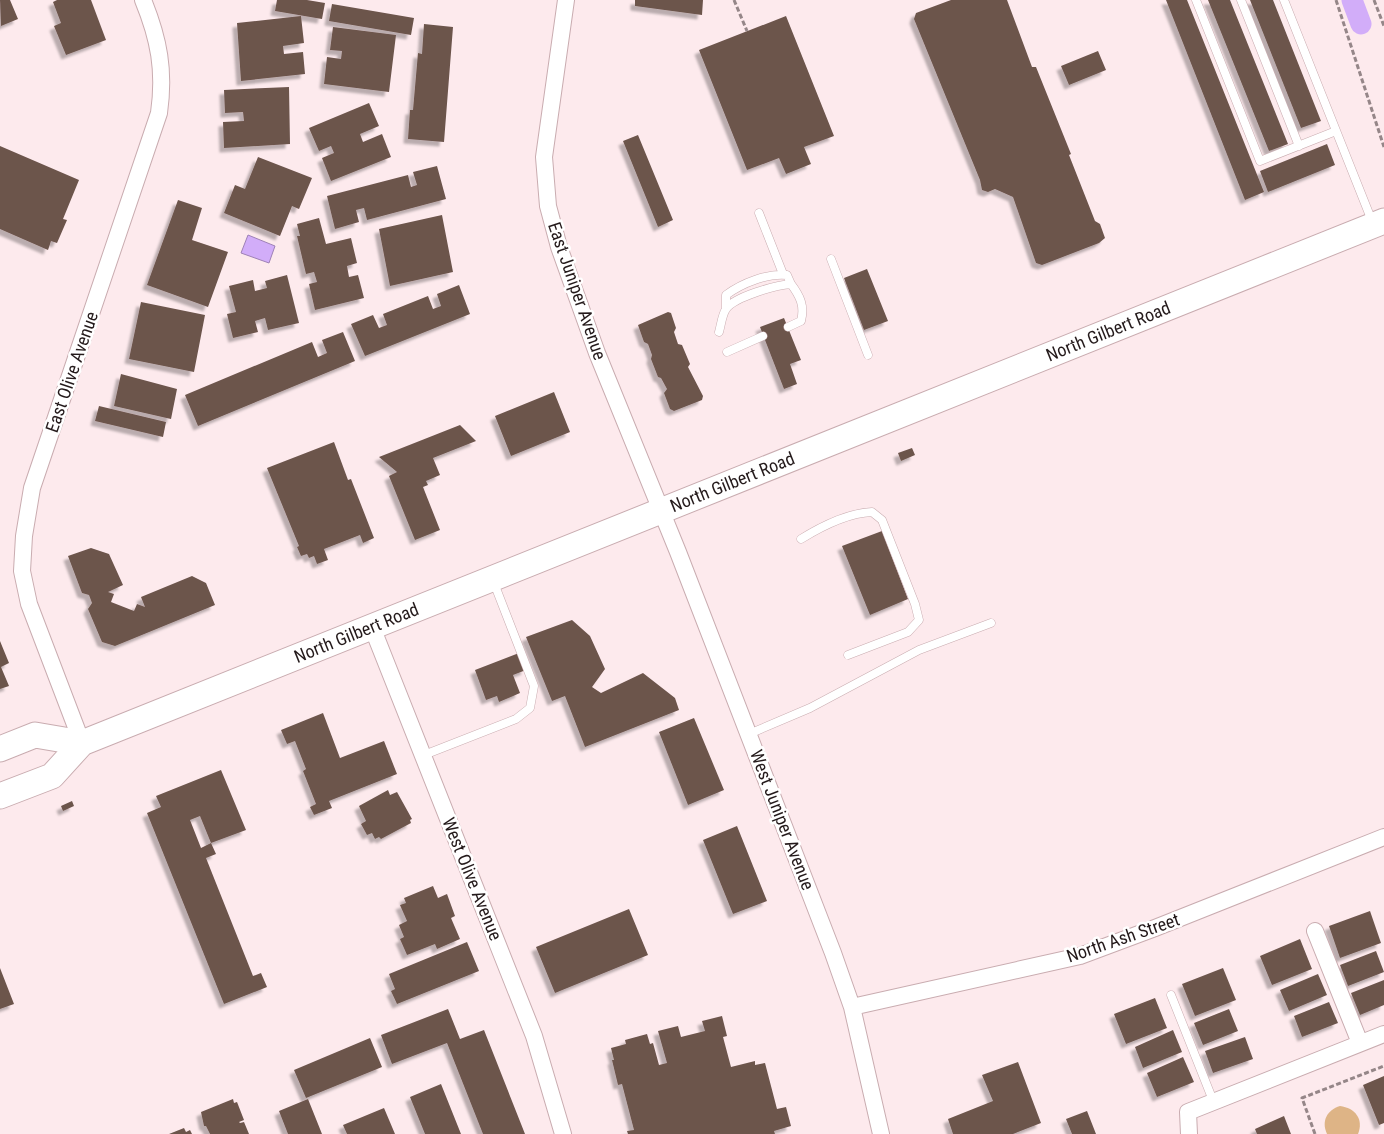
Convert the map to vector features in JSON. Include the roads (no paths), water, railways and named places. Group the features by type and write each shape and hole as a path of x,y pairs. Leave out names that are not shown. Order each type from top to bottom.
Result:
{"main road":[{"name":"North Gilbert Road","path":"0,796 52,776 82,743 1379,223"},
{"path":"0,748 35,735 82,743"}],"street":[{"name":"East Olive Avenue","path":"82,743 29,604 22,571 24,536 32,488 158,113 163,85 152,23 143,0"},
{"name":"East Juniper Avenue","path":"566,0 544,156 548,206 559,247 588,329 661,512"},
{"name":"West Juniper Avenue","path":"661,512 749,734 852,1008 881,1134"},
{"name":"West Olive Avenue","path":"372,627 534,1036 562,1134"},
{"name":"North Ash Street","path":"852,1008 1080,956 1384,838"},
{"path":"1315,931 1360,1043"},
{"path":"1189,1134 1188,1112 1384,1034"}],"lane":[{"path":"1196,0 1260,161 1336,131"},
{"path":"1241,0 1299,146"},
{"path":"1284,0 1336,131 1379,223"},
{"path":"759,213 783,274"},
{"path":"831,260 868,355"},
{"path":"719,332 726,309 726,295 735,289 775,274 787,275 800,296 803,313 801,321 788,327"},
{"path":"726,309 736,302 777,285 791,284"},
{"path":"727,352 763,336"},
{"path":"801,538 818,528 861,512 872,512 882,520 916,604 919,620 908,632 848,655"},
{"path":"424,755 516,719 530,708 534,686 492,579"},
{"path":"749,734 810,708 919,650 991,623"},
{"path":"1172,995 1214,1103"}],"waterway":[{"path":"1352,0 1361,24"}]}
